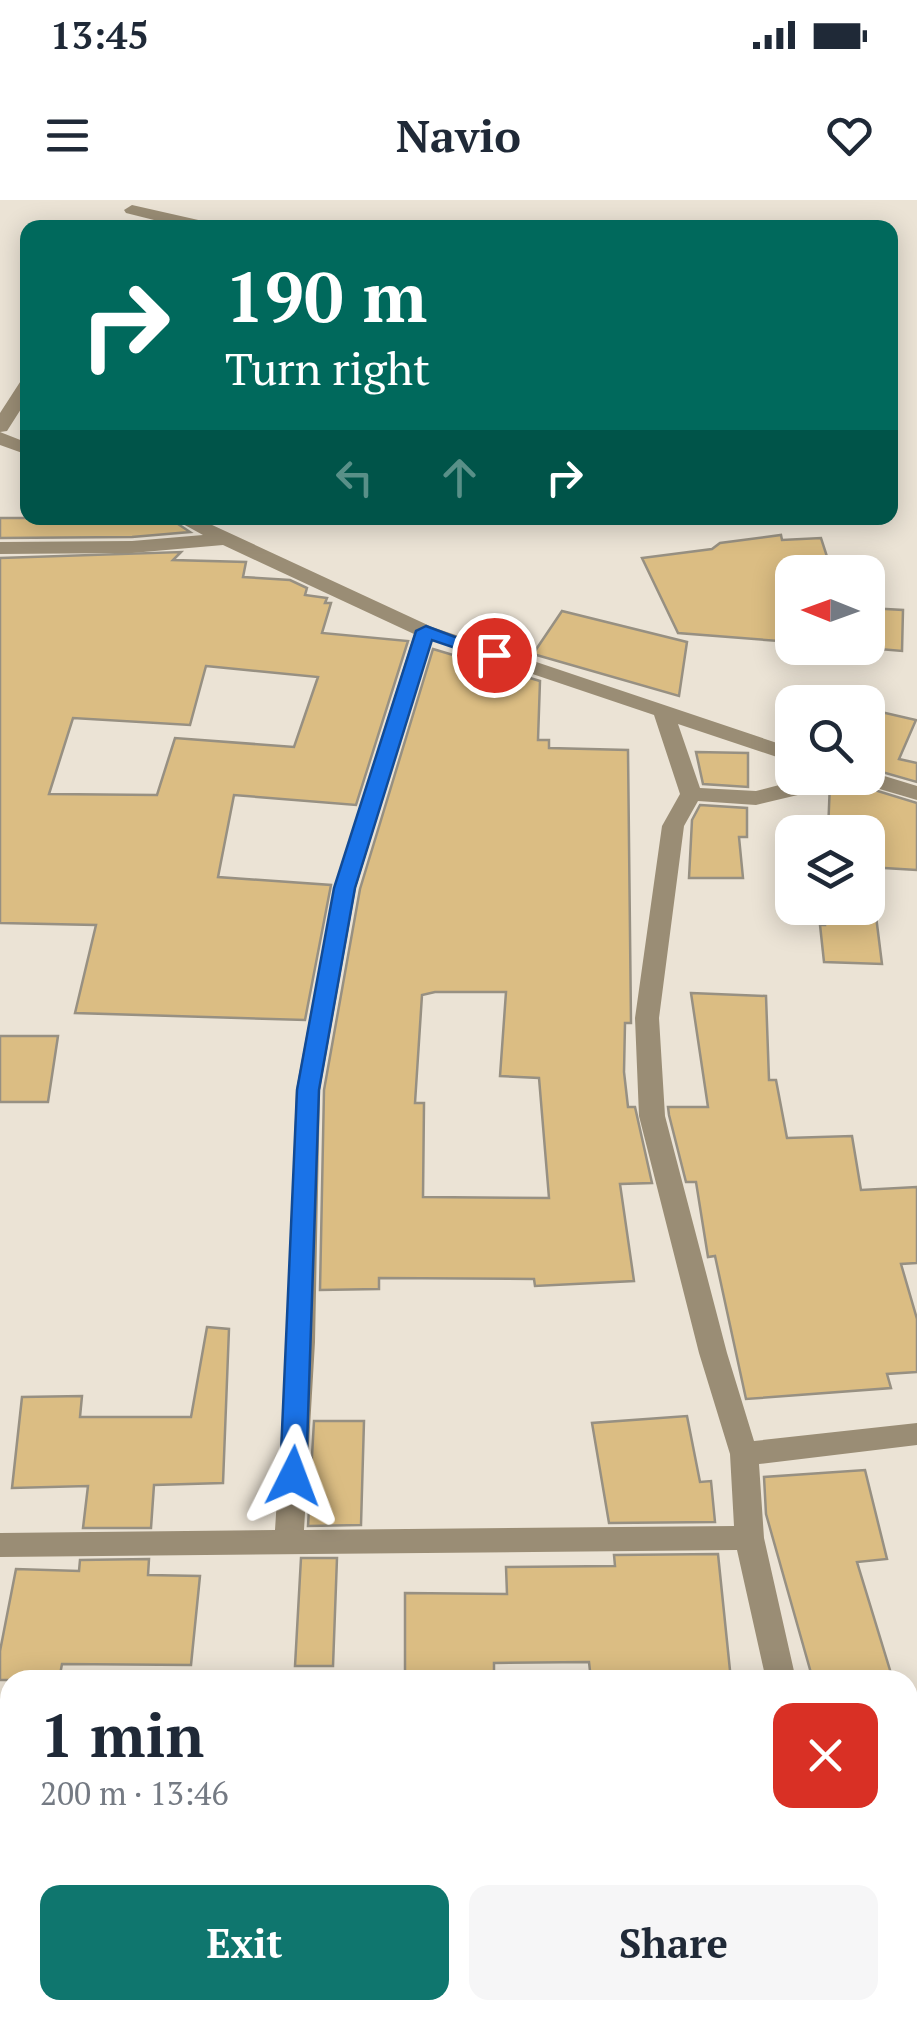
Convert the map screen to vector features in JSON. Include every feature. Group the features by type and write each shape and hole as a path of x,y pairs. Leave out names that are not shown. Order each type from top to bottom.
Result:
{"street":[{"path":"135,205 184,220"},
{"path":"0,427 20,396"},
{"path":"199,525 426,631 775,749"},
{"path":"0,548 132,547 232,539"},
{"path":"289,1542 301,1342 308,1090 345,888 426,631"},
{"path":"664,714 691,794 673,826 648,1018 652,1116 713,1353 744,1454 749,1538 779,1670"},
{"path":"885,783 917,793"},
{"path":"691,794 756,798 775,793"},
{"path":"744,1454 917,1434"},
{"path":"0,1546 749,1538"}],"building":[{"path":"0,518 20,518 20,525 180,525 190,532 132,537 0,538"},
{"path":"781,535 782,540 821,538 826,555 775,555 775,641 678,633 642,558 712,549 720,543"},
{"path":"181,552 173,560 246,562 243,577 290,580 307,588 305,595 327,598 325,603 331,603 322,633 408,641 356,805 234,795 218,877 331,885 305,1020 75,1013 96,925 0,923 0,558","holes":["206,666 318,677 294,747 175,738 157,795 49,794 73,718 190,725"]},
{"path":"885,609 903,610 902,651 885,650"},
{"path":"562,611 687,642 679,696 533,654"},
{"path":"433,649 540,681 538,740 549,740 549,748 628,750 631,1023 625,1023 624,1072 628,1107 635,1107 652,1183 620,1184 634,1281 535,1286 534,1279 379,1278 379,1289 320,1290 324,1090 360,889","holes":["506,992 500,1076 539,1078 549,1198 423,1197 424,1103 415,1103 422,995"]},
{"path":"885,713 916,720 899,759 917,763 917,782 885,773"},
{"path":"696,752 748,753 748,787 703,784"},
{"path":"885,793 917,803 917,870 885,868 885,815 829,815 829,795"},
{"path":"700,805 747,808 747,837 739,837 743,878 689,878 692,820"},
{"path":"820,925 877,925 882,964 824,962"},
{"path":"691,993 766,996 769,1080 776,1080 787,1138 852,1136 861,1190 917,1187 917,1263 901,1264 917,1319 917,1372 887,1374 891,1388 746,1399 715,1256 708,1257 696,1182 686,1182 669,1115 668,1107 708,1107"},
{"path":"0,1036 58,1036 48,1102 0,1102"},
{"path":"207,1327 229,1329 223,1483 154,1485 151,1528 83,1528 88,1486 12,1488 22,1397 82,1396 80,1417 191,1417"},
{"path":"687,1416 700,1482 711,1481 715,1522 609,1523 592,1423"},
{"path":"314,1421 364,1421 361,1525 308,1526"},
{"path":"865,1470 887,1559 857,1562 890,1670 810,1670 766,1514 764,1477"},
{"path":"718,1554 730,1670 590,1670 589,1662 494,1663 494,1670 405,1670 405,1593 507,1594 506,1567 615,1566 614,1555"},
{"path":"301,1558 337,1558 333,1666 295,1666"},
{"path":"149,1559 148,1575 200,1576 191,1665 62,1664 61,1670 0,1670 16,1569 79,1571 80,1560"}],"route":[{"path":"293,1476 308,1090 345,888 426,631 494,655"}]}
